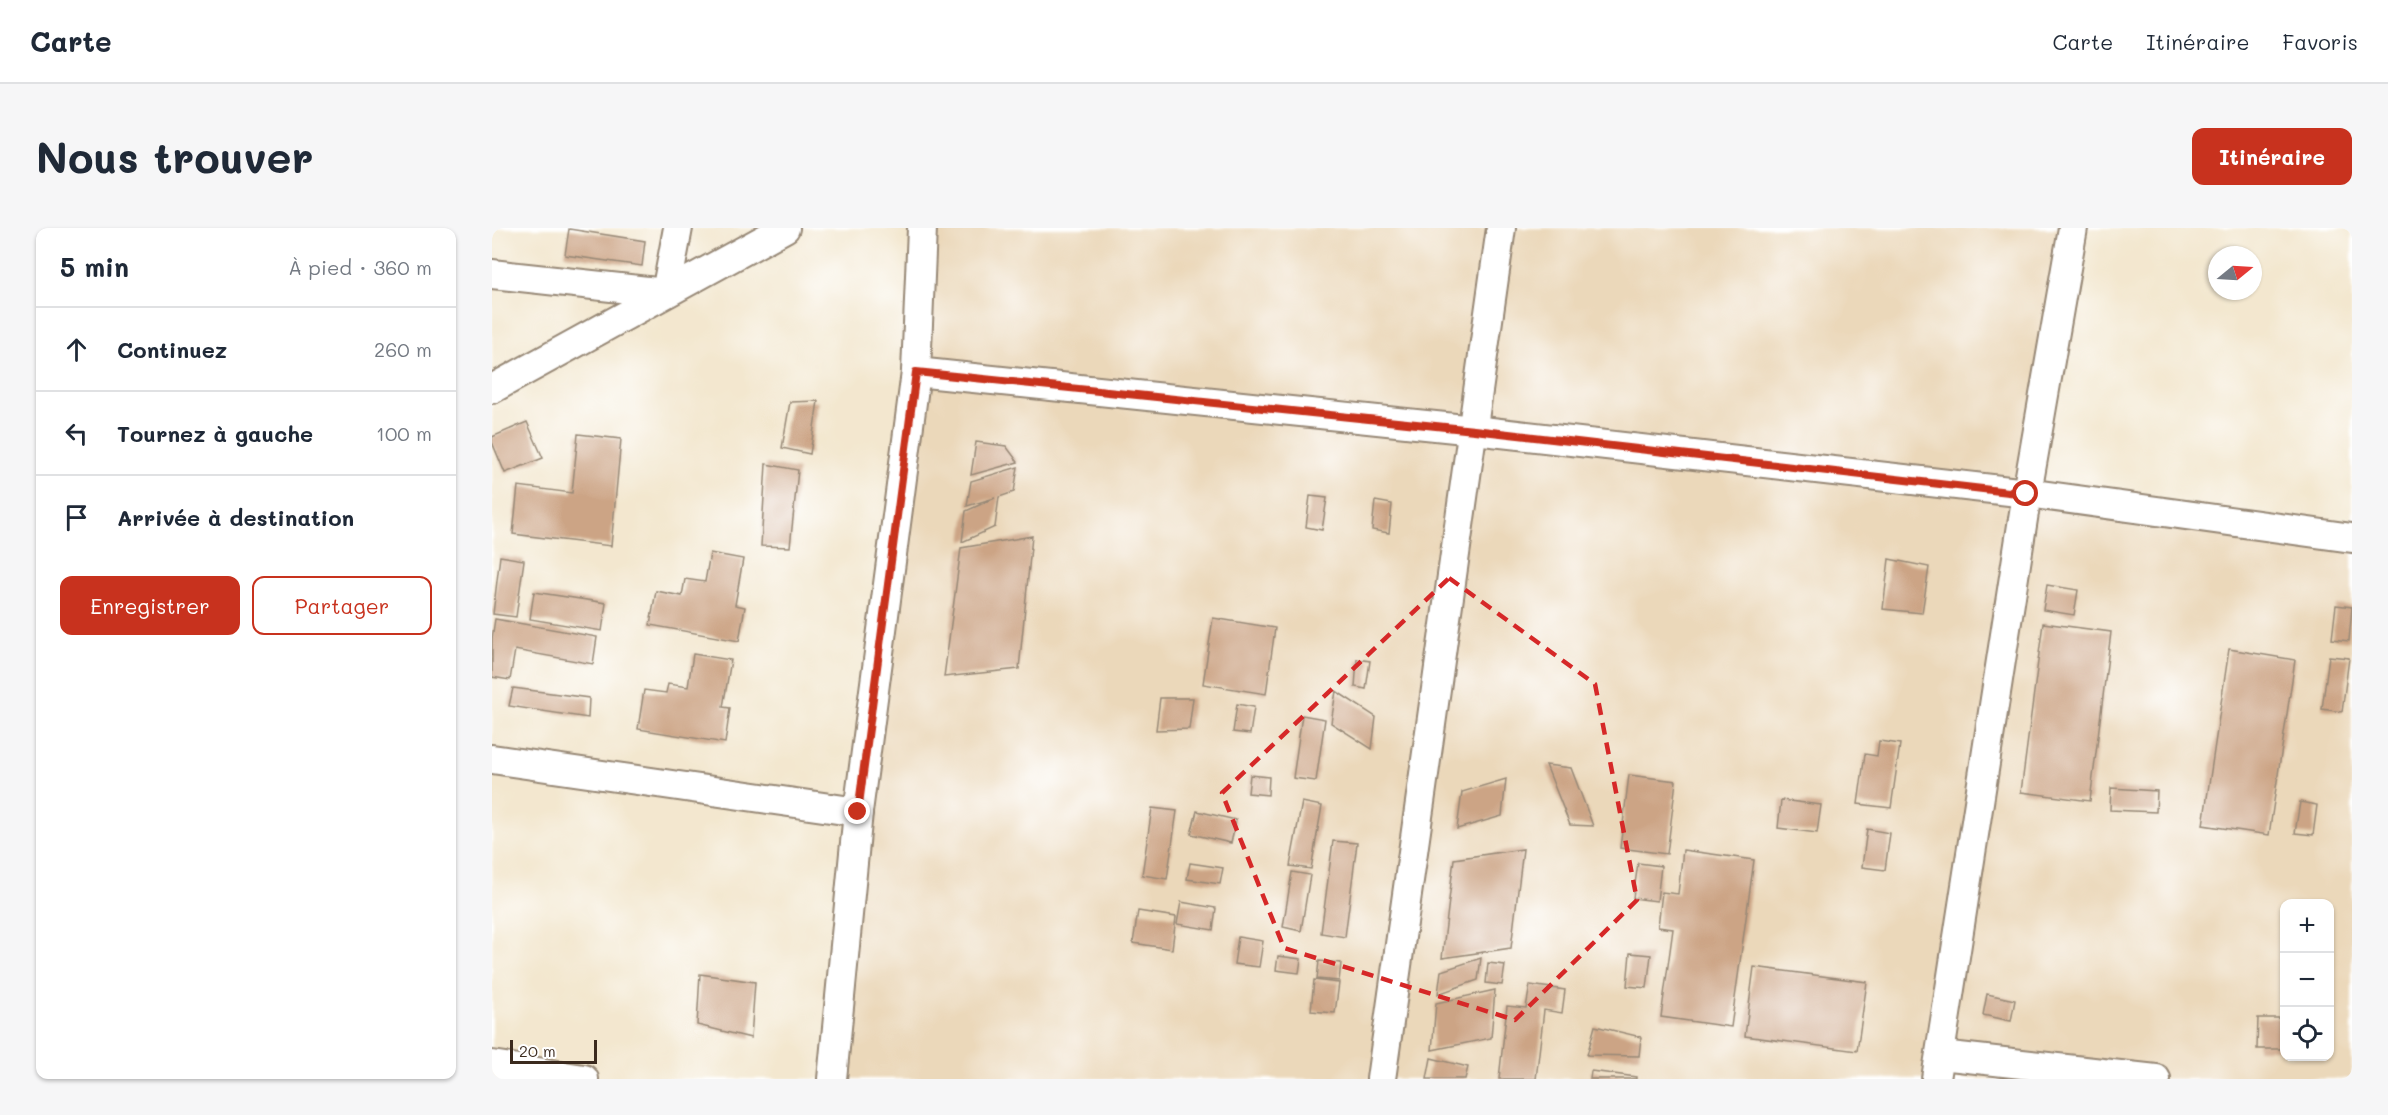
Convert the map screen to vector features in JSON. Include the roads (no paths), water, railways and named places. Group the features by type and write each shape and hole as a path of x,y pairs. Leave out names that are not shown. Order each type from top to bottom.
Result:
{"street":[{"path":"666,293 678,228"},
{"path":"492,389 785,228"},
{"path":"832,1079 858,812 916,372 922,228"},
{"path":"1382,1079 1501,228"},
{"path":"2073,228 2026,494 1939,1067 2156,1079"},
{"path":"492,274 666,293"},
{"path":"916,372 1474,430 2026,494 2352,538"},
{"path":"492,759 858,812"},
{"path":"492,1065 584,1079"}]}
